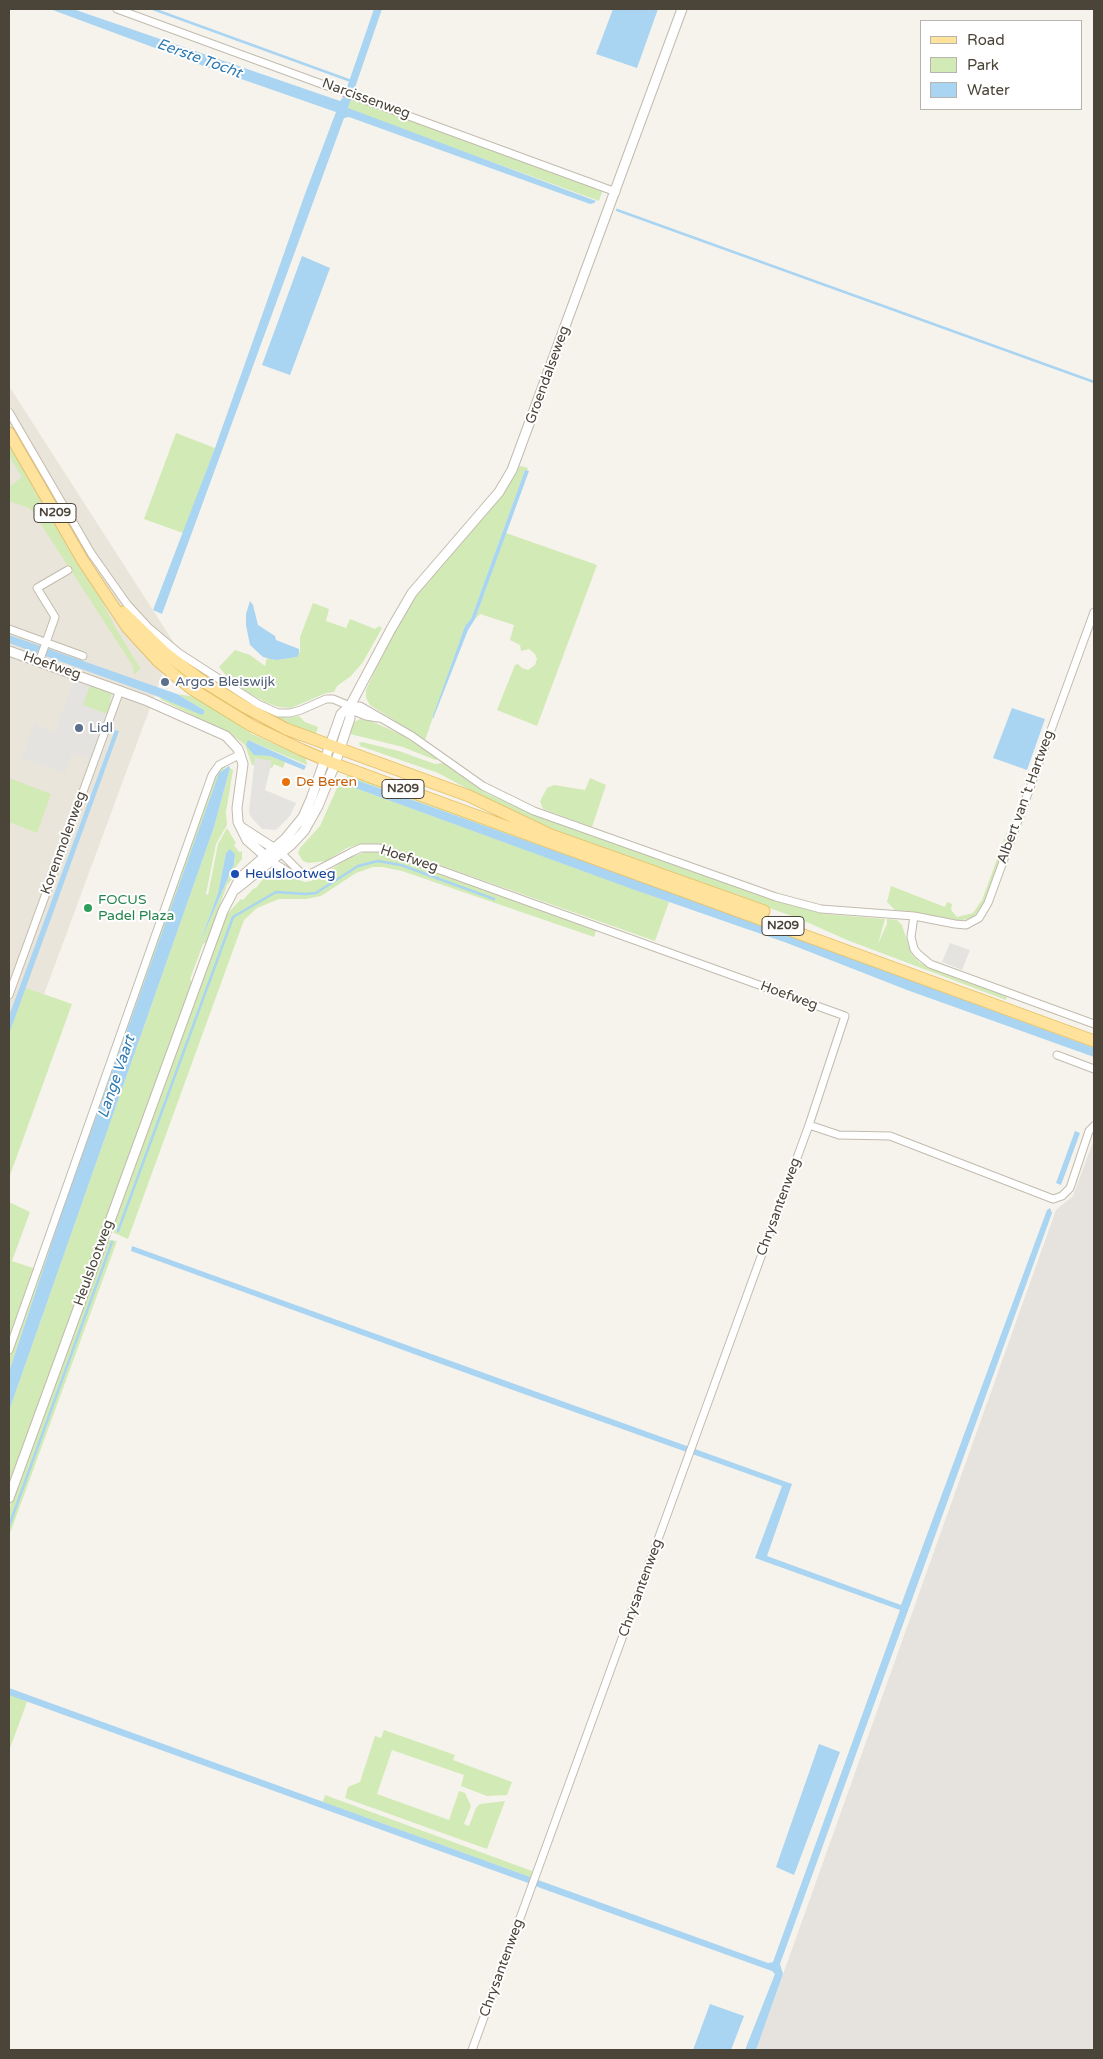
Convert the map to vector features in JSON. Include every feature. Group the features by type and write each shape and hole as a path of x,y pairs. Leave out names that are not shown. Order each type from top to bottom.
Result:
{"main road":[{"name":"N209","path":"9,433 83,561 127,627 141,644 177,678 252,726 330,762 1094,1041"},
{"name":"N209","path":"104,592 148,637 198,678 245,707 286,729 468,796 552,836 715,893 1094,1034"}],"street":[{"name":"Narcissenweg","path":"117,9 616,192"},
{"name":"Groendalseweg","path":"330,762 335,747 350,718 350,706 412,593 499,492 512,470 682,9"},
{"path":"9,412 109,581 127,604 164,641 196,666 258,704 278,713 290,713 326,699 333,699 350,706 356,712 379,718 412,736 483,786 534,811 804,906 847,913 914,916 911,937 914,949 924,960 1094,1024"},
{"path":"40,659 55,617 37,588 68,570"},
{"name":"Albert van 't Hartweg","path":"914,916 966,925 979,918 984,912 1094,612"},
{"name":"Hoefweg","path":"9,629 46,645 83,656"},
{"name":"Hoefweg","path":"9,651 40,659 120,690 219,732 235,744 241,754"},
{"name":"Korenmolenweg","path":"9,996 120,690"},
{"path":"9,1350 212,775 219,765 241,754 243,770 236,814 247,840 268,859 290,874 302,874"},
{"name":"Heulslootweg","path":"9,1498 223,911 240,878 304,831 318,806 330,762"},
{"path":"241,827 278,851 302,874"},
{"name":"Hoefweg","path":"302,874 316,872 361,848 379,848 845,1016 809,1125"},
{"path":"1057,1055 1094,1069"},
{"path":"809,1125 839,1135 890,1136 1053,1199 1062,1196 1070,1188 1089,1131 1094,1126"},
{"name":"Chrysantenweg","path":"472,2050 809,1125"}],"shaded area":[{"path":"9,386 174,643 9,1089"},
{"name":"Lidl","path":"74,679 90,685 83,705 107,714 91,759 72,753 65,773 22,758 34,724 55,732"},
{"path":"255,758 272,761 265,790 296,803 290,816 276,830 262,829 250,816"},
{"path":"950,943 970,950 962,970 942,962"},
{"path":"1094,1139 1094,2050 756,2050 1056,1210 1073,1196"}],"green space":[{"path":"350,98 594,186 602,192 599,201 353,111 348,108"},
{"path":"176,433 215,448 183,533 144,519"},
{"path":"9,445 77,564 101,599 115,627 140,668 134,675 133,666 33,512 29,508 9,501 9,487 22,477 9,456"},
{"path":"521,466 528,468 527,471 525,470 471,619 465,626 425,740 370,705 366,698 366,690 390,639 411,601 496,502 516,468"},
{"path":"506,533 597,565 537,726 497,710 515,665 518,664 528,670 535,665 537,659 535,654 529,649 521,651 520,645 510,640 514,625 480,614 475,619"},
{"path":"313,603 329,609 326,621 346,628 350,619 375,629 379,626 382,628 363,662 351,676 337,686 334,692 326,693 291,708 279,707 265,702 240,688 219,667 235,650 250,655 265,666 267,658 277,660 297,657 300,652 300,637"},
{"path":"89,685 111,693 110,701 112,702 108,715 82,706"},
{"path":"177,694 196,697 252,734 306,758 307,765 248,740 254,754 270,756 285,762 283,768 274,764 272,768 252,765 245,745 232,735 160,699 204,710"},
{"path":"278,716 287,718 299,716 305,722 318,727 316,734 277,718"},
{"path":"360,719 369,720 402,735 438,759 435,760 403,747 350,734 352,723"},
{"path":"362,742 399,751 435,764 443,763 486,793 521,809 783,903 824,914 885,919 878,944 887,924 887,919 897,920 902,925 911,953 920,963 1007,996 1006,1000 847,940 800,919 528,821 438,773 360,746 359,743"},
{"path":"228,765 219,774 62,1212 9,1372 9,1358 214,776 221,767"},
{"path":"230,768 233,770 226,812 227,825 216,844 206,894 208,895 218,844 227,828 236,843 234,845 239,852 242,851 242,859 230,878 232,879 227,885 207,942 203,944 190,979 192,983 9,1487 9,1411 214,827","holes":["226,853 235,859 234,864 200,943 218,893"]},
{"path":"352,774 1094,1044 1094,1048 689,899 351,778 347,785 669,902 655,941 380,844 361,844 347,848 326,861 308,863 303,861 298,853 300,848 320,826 337,788 348,775"},
{"path":"9,778 51,794 37,833 9,822"},
{"path":"590,778 606,785 592,827 543,809 540,801 547,788 554,785 585,790"},
{"path":"1007,832 1008,836 983,906 974,916 955,921 895,910 887,902 891,886 945,907 947,902 952,904 951,910 957,917 973,913 982,900"},
{"path":"366,852 381,852 597,928 594,937 402,871 382,867 373,867 356,873 321,896 306,899 279,899 257,908 244,920 128,1239 110,1231 223,920 241,899 243,900 256,888 263,879 260,876 267,869 278,869 293,878 305,882 311,881 326,874 326,872 351,857"},
{"path":"26,988 72,1004 9,1178 9,1034"},
{"path":"9,1202 30,1212 12,1261 36,1269 9,1344"},
{"path":"110,1240 117,1241 9,1536 9,1510 104,1246"},
{"path":"9,1692 27,1702 9,1751"},
{"path":"384,1730 455,1755 453,1760 512,1782 507,1795 487,1796 461,1786 464,1775 392,1750 377,1794 449,1820 459,1791 465,1793 471,1806 464,1824 469,1826 476,1808 480,1804 505,1801 487,1849 345,1798 348,1787 360,1782 375,1736 381,1738"},
{"path":"325,1795 532,1871 533,1878 323,1802"}],"water":[{"name":"Eerste Tocht","path":"50,9 73,9 340,101 344,96 374,9 382,9 348,108 596,201 590,204 349,117 344,118 162,614 153,610 215,448 336,112 201,65"},
{"path":"613,9 658,9 637,68 596,54"},
{"path":"302,256 330,268 290,375 262,365"},
{"path":"525,470 529,471 475,619 468,630 433,719 465,626 471,619"},
{"path":"250,601 253,605 258,625 275,636 276,640 299,649 297,657 277,660 263,657 250,645 246,614"},
{"path":"9,635 177,694 204,710 204,713 202,715 154,695 9,643"},
{"path":"1012,708 1045,719 1027,770 993,758"},
{"path":"115,730 119,731 9,1034 9,1016"},
{"path":"248,740 306,766 304,770 270,756 254,755 246,745"},
{"name":"Lange Vaart","path":"229,766 214,827 9,1411 9,1372 62,1212 219,773"},
{"path":"351,778 689,899 1094,1048 1094,1057 907,990 787,943 632,889 347,785 346,781"},
{"path":"230,849 235,854 234,864 200,943 218,893 226,853"},
{"path":"1075,1131 1080,1133 1061,1185 1056,1183"},
{"path":"1050,1208 1052,1213 780,1964 783,1974 756,2050 745,2050 775,1974 772,1971 535,1886 538,1880 768,1963 773,1962 900,1610 755,1558 782,1486 131,1251 132,1246 792,1484 767,1556 901,1605 1047,1210"},
{"path":"9,1688 533,1878 531,1884 9,1695"},
{"path":"819,1744 840,1752 794,1875 776,1867"},
{"path":"710,2004 744,2016 731,2050 693,2050"}],"waterway":[{"path":"153,9 351,81"},
{"path":"617,210 1094,382"},
{"path":"118,1231 233,917 276,892 316,893 358,866 378,861 401,865 494,899"},
{"path":"9,1526 112,1242"}],"place":[{"name":"Argos Bleiswijk","path":"165,682"},
{"name":"Lidl","path":"79,728"},
{"name":"De Beren","path":"286,782"},
{"name":"Heulslootweg","path":"235,874"},
{"name":"FOCUS Padel Plaza","path":"88,908"}]}
